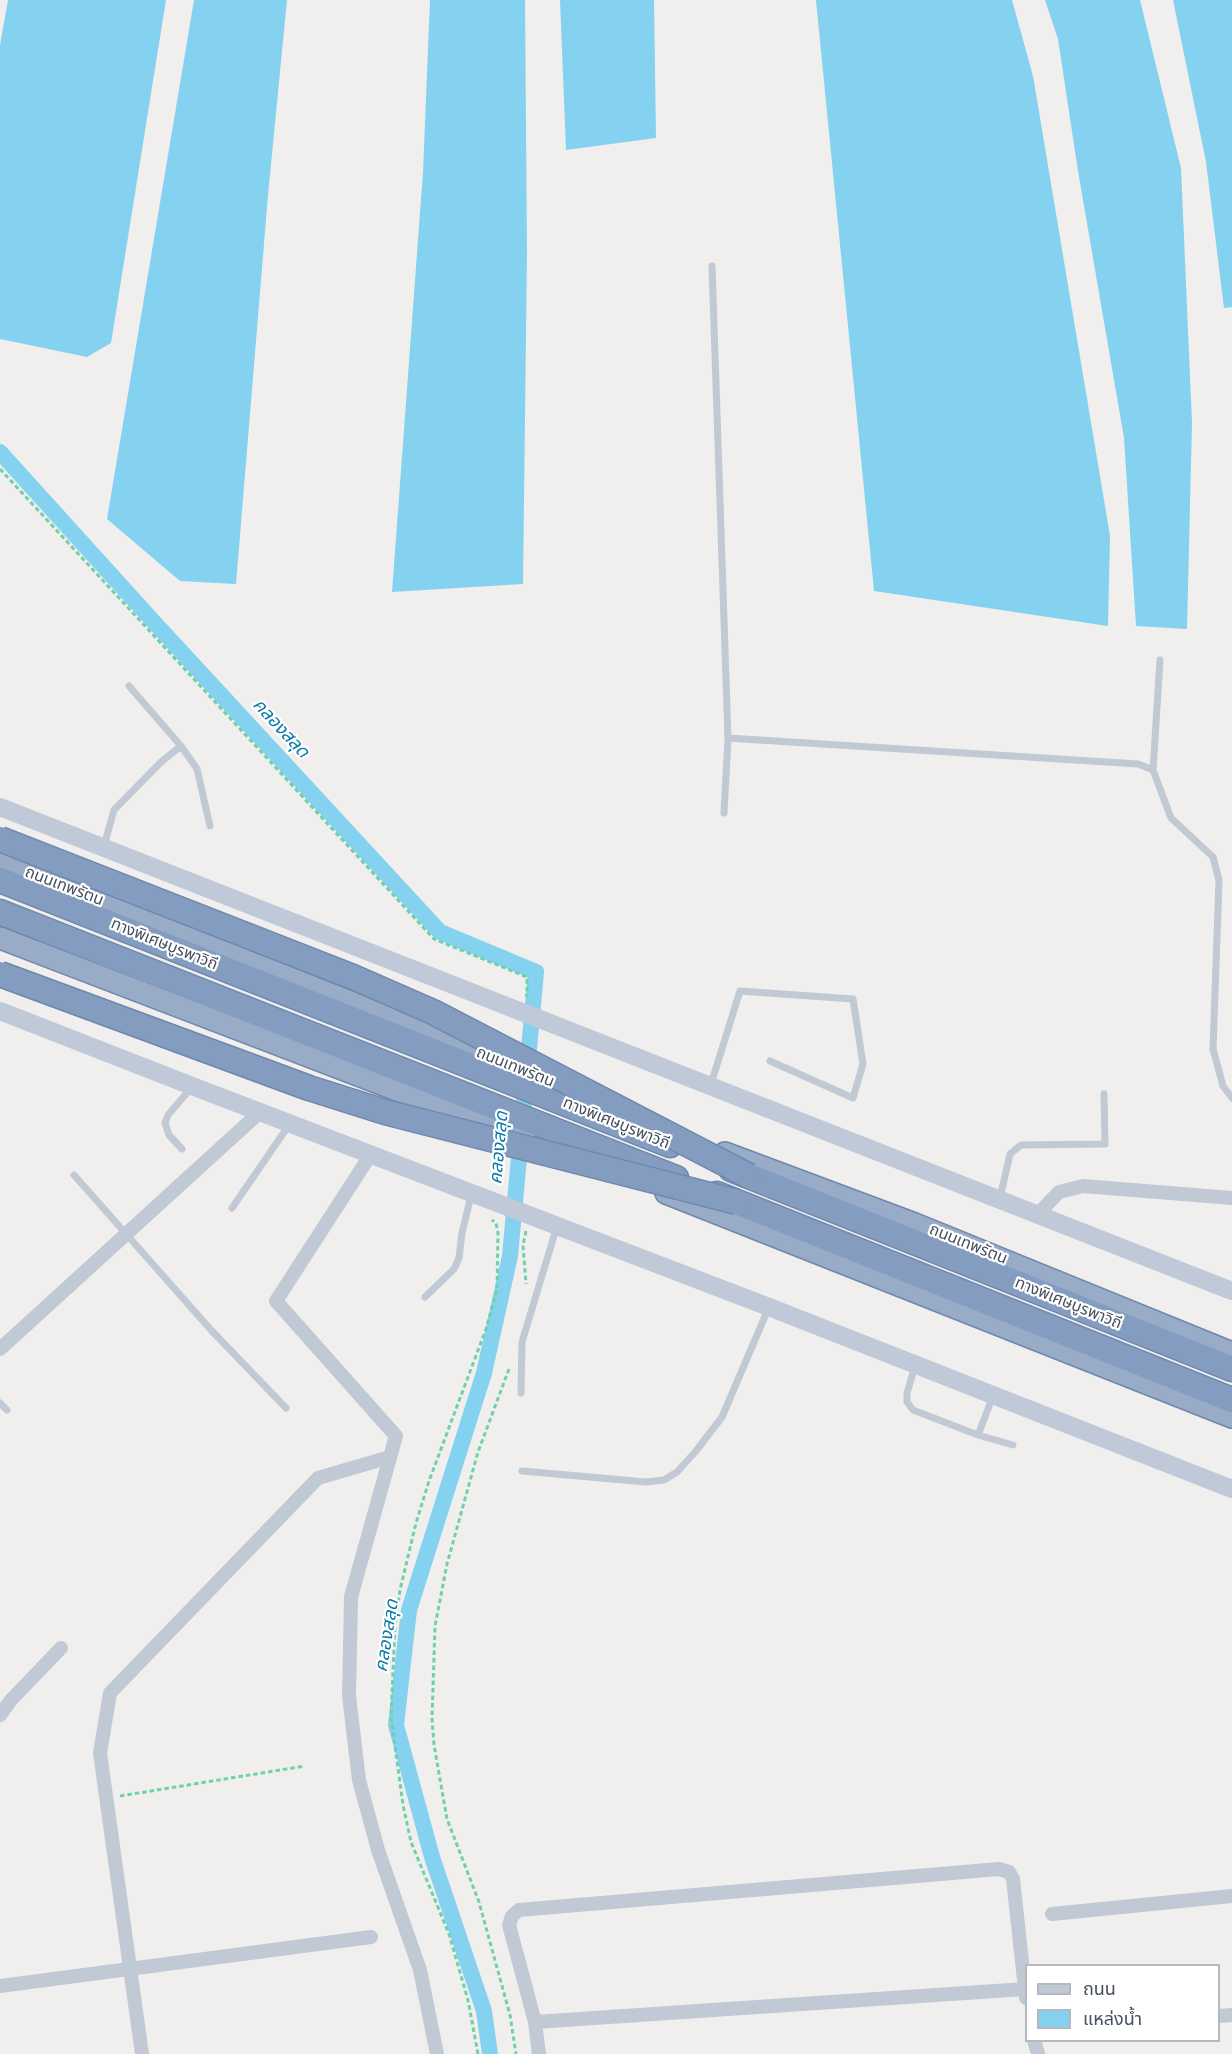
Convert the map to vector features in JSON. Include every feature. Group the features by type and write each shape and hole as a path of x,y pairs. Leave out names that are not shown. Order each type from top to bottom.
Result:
{"highway":[{"path":"0,839 354,977 433,1012 749,1176"},
{"name":"ถนนเทพรัตน","path":"0,862 744,1161 915,1224 1232,1353"},
{"name":"ทางพิเศษบูรพาวิถี","path":"0,880 1232,1369"},
{"name":"ทางพิเศษบูรพาวิถี","path":"0,912 1232,1400"},
{"path":"0,938 720,1214 1232,1417"},
{"path":"0,974 309,1088 385,1112 737,1202"}],"main road":[{"path":"0,807 1232,1291"},
{"path":"0,1011 769,1307 1232,1490"}],"street":[{"path":"0,1349 260,1112"},
{"path":"371,1154 276,1301 396,1436 351,1597 349,1696 359,1780 378,1850 420,1970 437,2054"},
{"path":"1037,1215 1059,1192 1083,1186 1232,1198"},
{"path":"142,2054 100,1753 110,1693 318,1478 390,1457"},
{"path":"0,1715 11,1700 61,1648"},
{"path":"539,2054 535,2022 509,1925 512,1916 519,1910 999,1869 1009,1872 1012,1879 1025,1985"},
{"path":"1052,1914 1232,1896"},
{"path":"0,1986 371,1938"},
{"path":"535,2022 1025,1993"}],"lane":[{"path":"712,266 728,738 724,813"},
{"path":"1160,660 1153,770 1171,818 1213,857 1219,880 1213,1048 1223,1086 1232,1098"},
{"path":"129,686 181,746 197,769 210,826"},
{"path":"728,738 1138,764 1153,770"},
{"path":"103,848 114,810 161,762 181,746"},
{"path":"710,1087 740,991 852,999 863,1064 853,1098 770,1061"},
{"path":"182,1149 169,1135 165,1123 168,1114 192,1086"},
{"path":"1000,1200 1010,1154 1021,1145 1105,1144 1104,1094"},
{"path":"232,1208 291,1123"},
{"path":"74,1175 211,1330 286,1408"},
{"path":"425,1297 454,1269 459,1258 472,1193"},
{"path":"521,1393 522,1342 557,1226"},
{"path":"522,1471 646,1482 664,1480 677,1472 722,1417 769,1307"},
{"path":"916,1365 907,1393 907,1402 913,1410 1013,1445"},
{"path":"978,1434 993,1396"},
{"path":"0,1403 7,1410"}],"path":[{"path":"0,469 434,939 527,977 527,995 498,1004"},
{"path":"468,1211 496,1223 498,1233 497,1289 486,1329 429,1481 416,1523 400,1590 395,1626 391,1718 399,1781 411,1842 453,1945 466,1992 478,2054"},
{"path":"526,1286 523,1245 524,1236 532,1217"},
{"path":"512,1361 478,1452 447,1564 435,1626 432,1719 434,1745 447,1819 479,1902 510,2015 516,2054"},
{"path":"106,1798 305,1766"}],"water":[{"path":"8,0 166,0 111,343 87,357 0,339 0,45"},
{"path":"194,0 287,0 268,195 236,584 180,581 107,519"},
{"path":"430,0 525,0 527,252 523,584 392,592 423,172"},
{"path":"560,0 654,0 656,138 566,150"},
{"path":"816,0 1012,0 1033,76 1110,536 1108,626 874,591"},
{"path":"1045,0 1140,0 1181,168 1192,423 1187,629 1136,626 1124,438 1078,171 1058,39"},
{"path":"1173,0 1232,0 1232,307 1224,308 1206,162"}],"waterway":[{"name":"คลองสลุด","path":"0,452 440,932 536,972 510,1256 484,1373 409,1610 396,1725 432,1857 484,2011 490,2054"}]}
